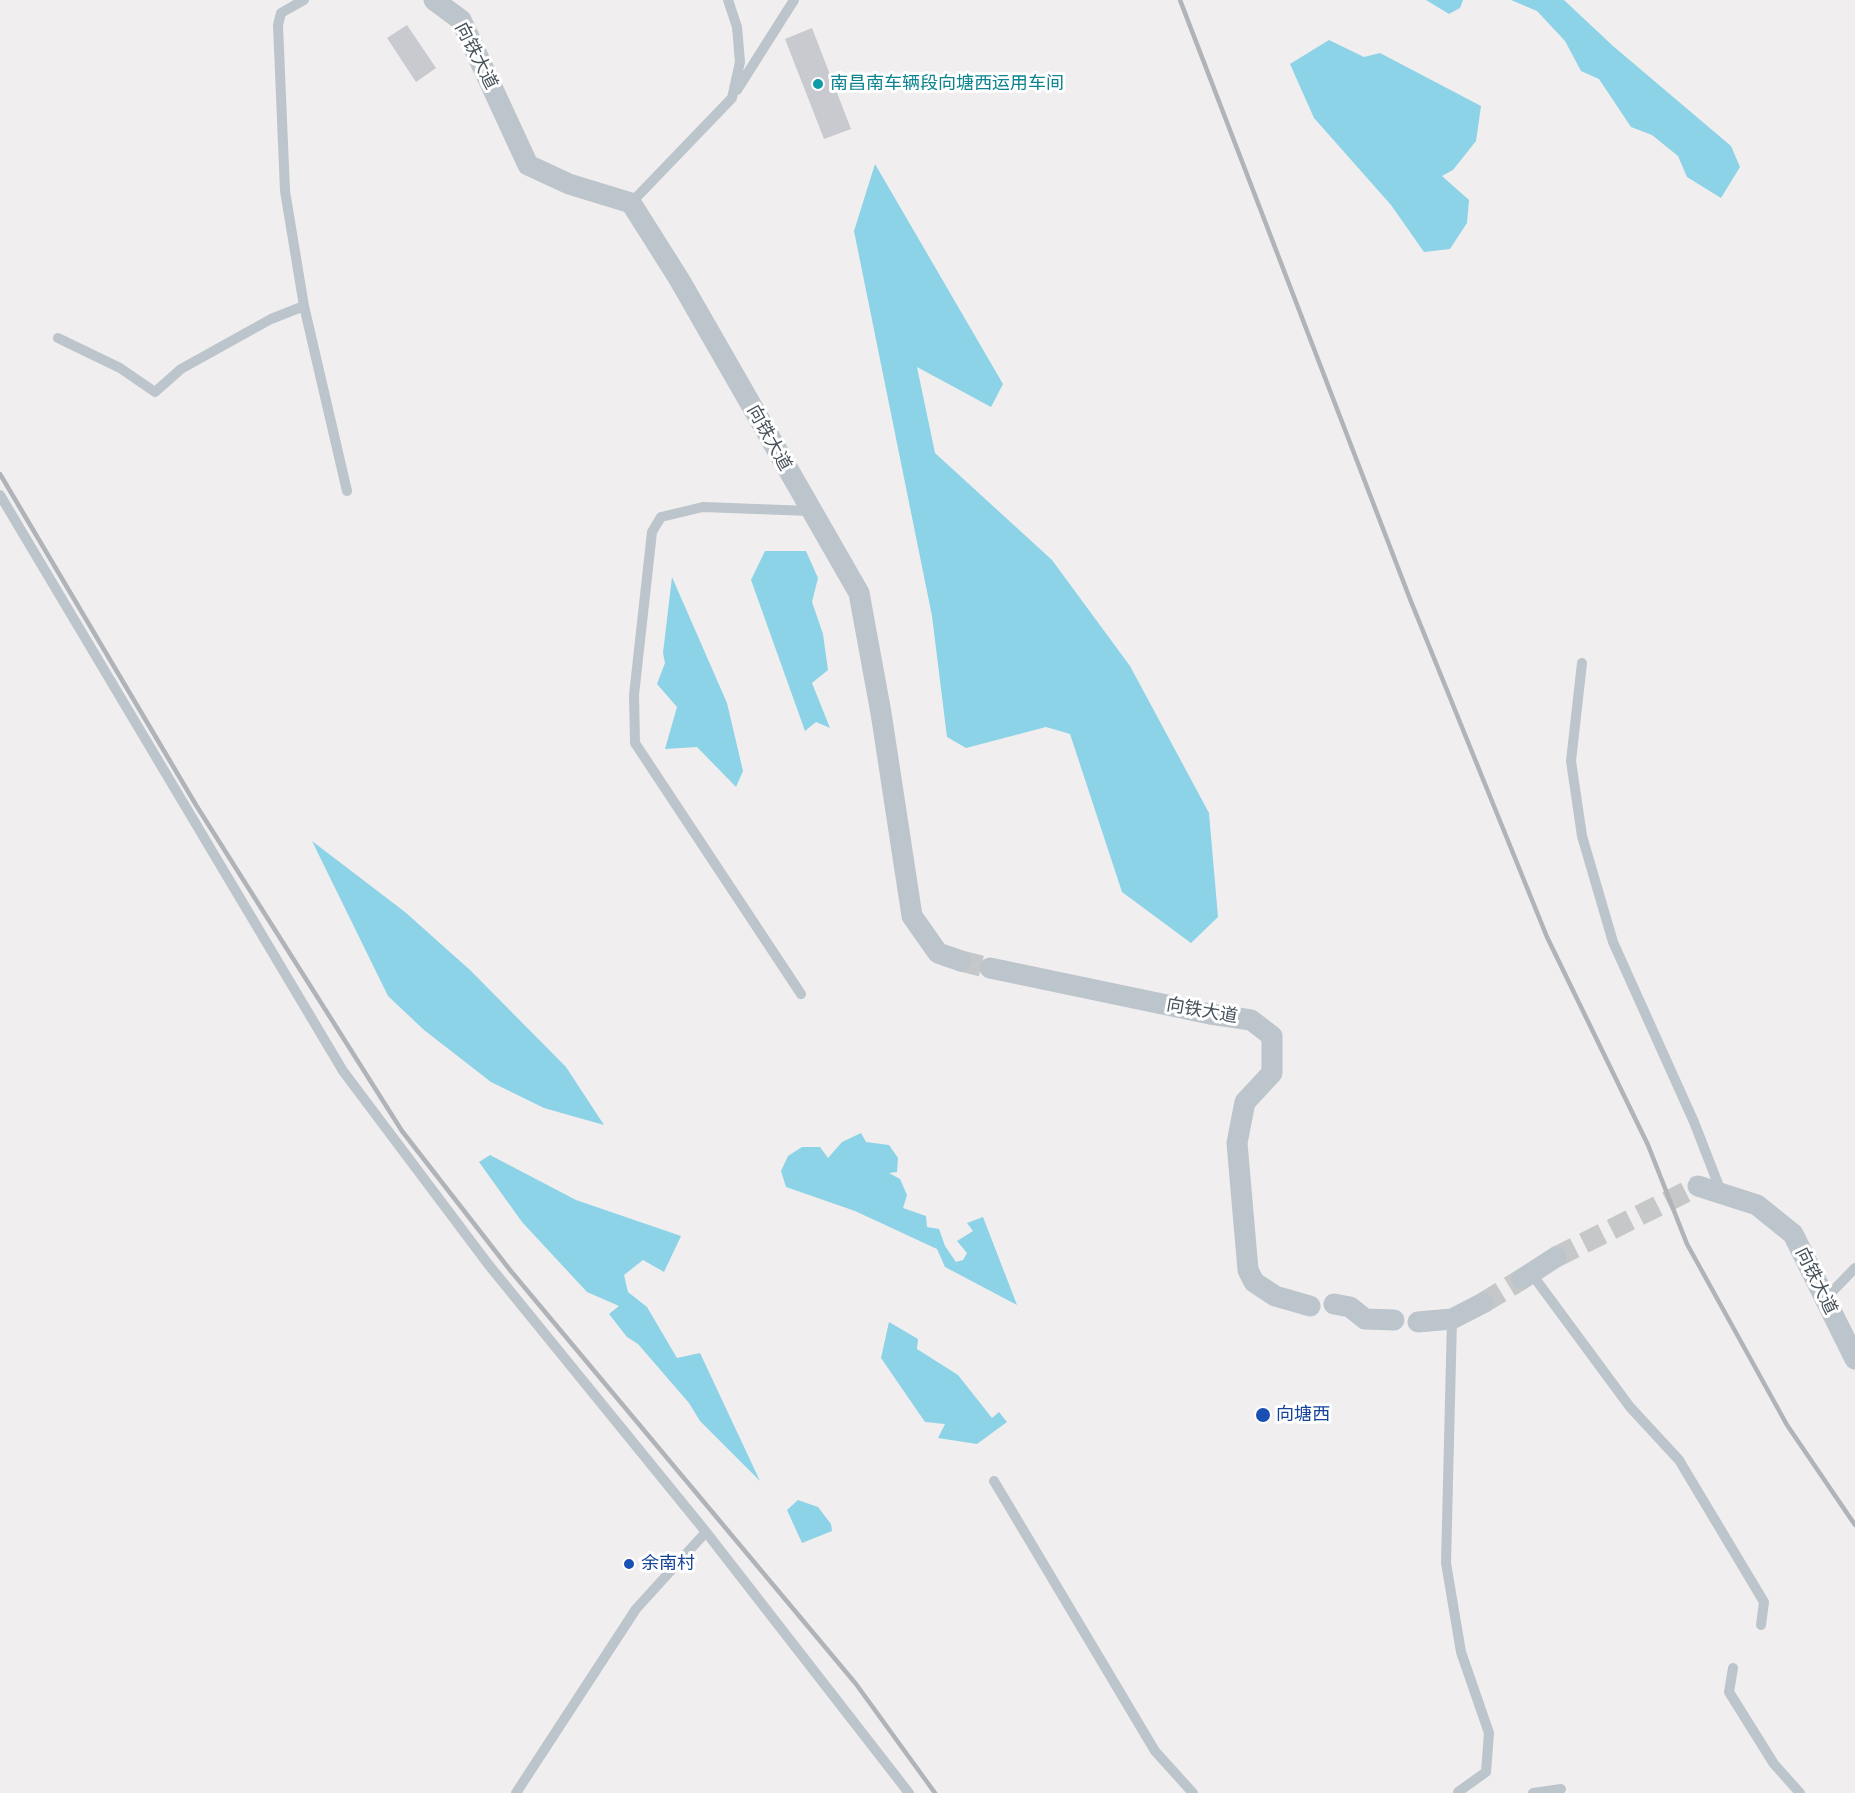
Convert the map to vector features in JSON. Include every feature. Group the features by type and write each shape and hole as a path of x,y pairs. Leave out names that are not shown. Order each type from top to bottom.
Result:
{"street":[{"name":"向铁大道","path":"434,0 461,20 528,165 569,184 631,203 679,279 859,593 881,713 912,916 938,953 961,961"},
{"name":"向铁大道","path":"990,968 1210,1014 1251,1020 1272,1036 1272,1072 1245,1102 1237,1143 1248,1270 1254,1282 1275,1296 1310,1306"},
{"name":"向铁大道","path":"1698,1186 1757,1205 1793,1234 1855,1359"},
{"path":"1526,1276 1556,1257"},
{"path":"1418,1322 1452,1319 1483,1303"},
{"path":"1334,1304 1350,1307 1365,1319 1394,1320"}],"lane":[{"path":"304,0 281,13 278,25 285,191 304,306 347,491"},
{"path":"728,0 737,27 740,62 732,98"},
{"path":"631,203 732,98 794,0"},
{"path":"57,338 120,368 155,392 181,369 271,319 304,306"},
{"path":"0,495 343,1071 488,1264 706,1532 909,1793"},
{"path":"801,994 635,743 634,695 652,532 661,517 703,507 810,511"},
{"path":"1582,663 1571,761 1582,836 1613,942 1694,1122 1722,1195"},
{"path":"1825,1299 1855,1268"},
{"path":"1526,1276 1630,1407 1679,1460 1764,1602 1761,1625"},
{"path":"1452,1319 1446,1563 1461,1652 1489,1733 1486,1772 1458,1792"},
{"path":"994,1481 1155,1751 1193,1793"},
{"path":"516,1793 636,1609 706,1532"},
{"path":"1733,1668 1729,1692 1774,1764 1800,1793"},
{"path":"1533,1793 1561,1789"}],"water":[{"path":"1426,0 1463,0 1460,8 1449,14"},
{"path":"1511,0 1564,0 1613,46 1731,146 1740,167 1721,198 1687,177 1678,156 1652,135 1631,127 1599,79 1581,71 1565,41 1537,11"},
{"path":"1329,40 1364,57 1380,53 1481,106 1476,141 1453,170 1442,176 1469,200 1467,223 1450,249 1424,252 1391,205 1314,118 1290,64"},
{"path":"875,164 1003,384 991,407 917,367 935,453 1052,560 1130,666 1209,813 1218,917 1191,943 1122,892 1070,734 1046,727 966,748 947,737 932,616 854,231"},
{"path":"765,551 806,551 818,578 812,602 823,634 828,670 812,683 830,728 816,722 805,731 751,580"},
{"path":"672,577 727,703 743,771 736,787 697,747 665,749 677,707 657,684 665,663 663,653"},
{"path":"312,841 405,912 470,970 566,1067 604,1125 544,1108 491,1082 424,1030 388,996"},
{"path":"861,1133 866,1142 889,1145 898,1158 897,1172 889,1173 900,1179 907,1195 903,1208 926,1216 927,1227 939,1229 945,1246 956,1262 963,1260 967,1253 957,1241 973,1231 967,1223 983,1217 1017,1305 945,1267 937,1249 855,1211 786,1187 781,1171 788,1156 802,1147 820,1147 828,1158 842,1142"},
{"path":"490,1155 576,1200 681,1236 664,1272 643,1260 624,1275 628,1292 647,1307 677,1358 700,1353 760,1481 700,1421 689,1403 638,1344 627,1337 609,1314 619,1306 587,1292 522,1222 479,1162"},
{"path":"889,1322 918,1339 917,1349 958,1375 992,1418 999,1412 1007,1422 977,1444 938,1438 945,1424 925,1422 881,1358"},
{"path":"798,1500 818,1507 831,1524 832,1531 802,1543 787,1510"}],"building":[{"path":"407,25 436,68 416,82 387,38"},
{"name":"南昌南车辆段向塘西运用车间","path":"812,28 851,129 824,139 785,39"}],"tunnel":[{"path":"961,961 990,968"},
{"path":"1556,1257 1698,1186"},
{"path":"1483,1303 1522,1279"}],"railway":[{"path":"1180,0 1410,599 1547,937 1648,1145 1687,1244 1787,1425 1855,1525"},
{"path":"0,474 196,805 402,1131 510,1270 856,1684 935,1793"}],"place":[{"name":"南昌南车辆段向塘西运用车间","path":"818,84"},
{"name":"向塘西","path":"1263,1415"},
{"name":"余南村","path":"629,1564"}]}
